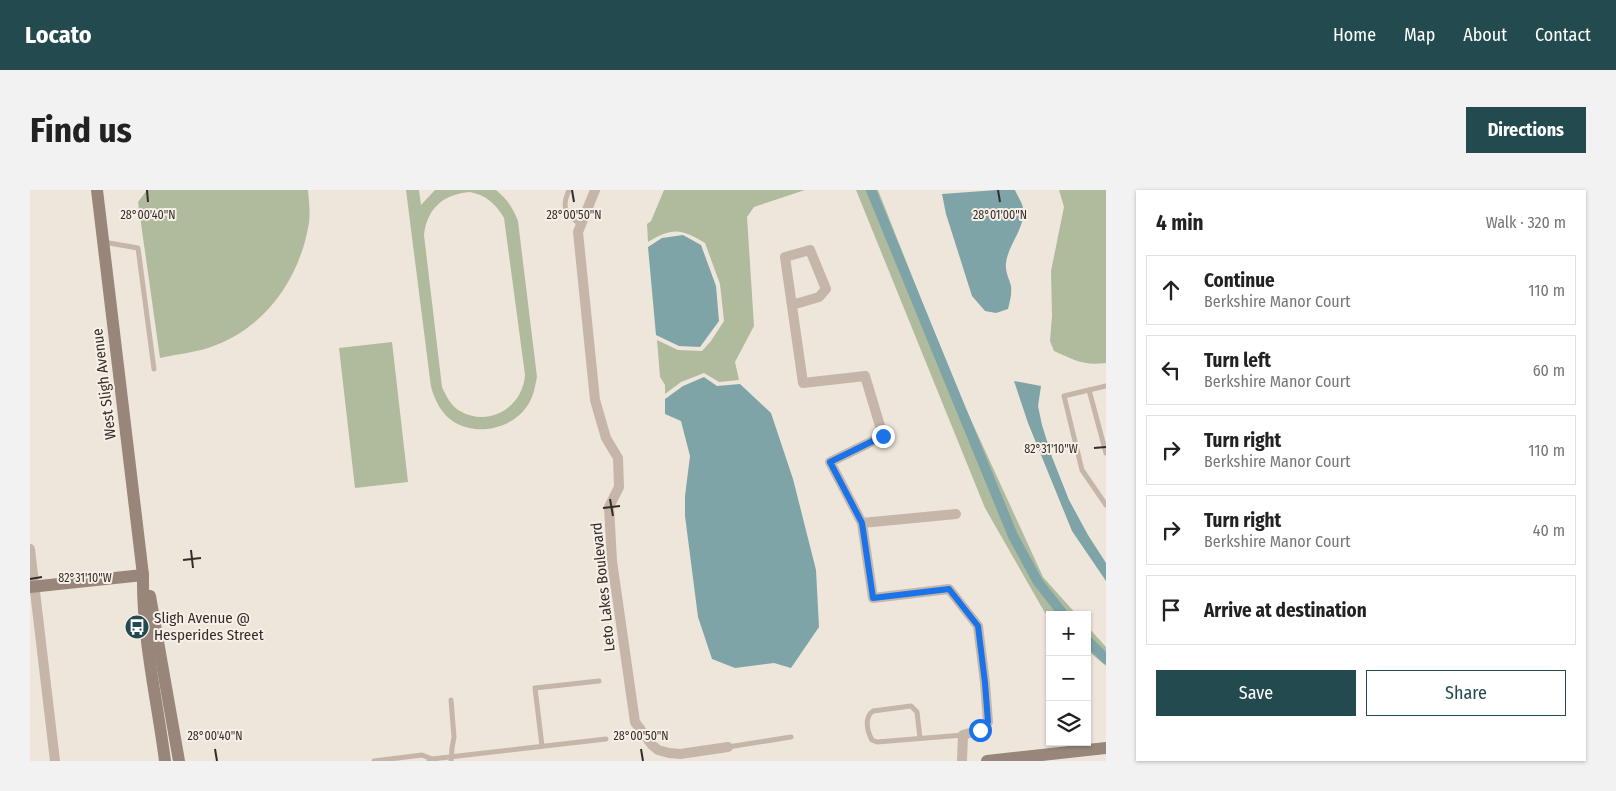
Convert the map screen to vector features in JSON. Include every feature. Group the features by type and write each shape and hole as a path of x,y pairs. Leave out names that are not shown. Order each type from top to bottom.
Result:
{"main road":[{"name":"West Sligh Avenue","path":"96,190 143,575 143,600 165,761"},
{"name":"West Sligh Avenue","path":"143,575 151,598 179,761"},
{"path":"32,587 143,575"},
{"path":"987,761 1106,748"}],"street":[{"name":"Leto Lakes Boulevard","path":"595,190 578,232 595,400 606,438 618,458 619,487 609,507 612,561 635,722 658,750 680,757 693,756 728,747"},
{"path":"792,305 819,297 826,289 810,250 785,257 803,383 865,376 883,436 830,462 862,523 873,598 949,589 978,626 988,722 980,730 962,734 962,761"},
{"path":"862,523 956,514"},
{"path":"30,548 32,587 56,761"}],"lane":[{"path":"569,190 564,202 567,211 581,225"},
{"path":"103,242 138,248 154,369"},
{"path":"1106,386 1064,396 1082,470 1106,505"},
{"path":"1089,390 1106,453"},
{"path":"542,746 535,688 599,681"},
{"path":"451,700 454,737 451,759"},
{"path":"920,738 916,712 910,706 873,711 869,714 867,720 869,735 872,740 877,742 920,738 962,734"},
{"path":"728,747 791,737"},
{"path":"374,761 422,755 431,760 463,758 606,739"}],"green space":[{"path":"147,190 308,190 309,223 296,267 275,302 245,330 208,348 160,358 138,202"},
{"path":"406,190 419,190 421,205 435,190 496,190 509,204 518,221 537,377 533,394 523,412 515,419 496,428 474,429 464,427 449,419 442,411 431,387","holes":["470,192 481,195 490,201 498,208 504,218 525,375 518,397 511,405 493,416 482,417 471,416 457,409 449,400 442,387 424,235 429,217 438,204 452,196"]},
{"path":"664,190 805,190 754,207 747,217 754,326 735,362 739,380 719,382 704,373 681,382 665,394 665,385 660,377 657,340 678,350 702,351 724,321 720,284 705,243 689,235 677,232 664,234 648,242 647,224 651,221"},
{"path":"856,190 878,190 955,385 1043,577 1073,611 1046,611 1045,613 985,508"},
{"path":"1059,190 1106,190 1106,363 1091,364 1073,360 1054,351 1050,341 1052,316 1051,271 1064,207"},
{"path":"392,342 408,482 355,488 339,348"},
{"path":"1091,630 1106,647 1106,666 1091,653"}],"water":[{"path":"1015,190 1022,206 1023,215 1022,222 1007,256 1007,272 1011,286 1011,298 1008,309 996,313 985,311 972,296 946,214 942,194"},
{"path":"683,235 701,245 716,286 719,321 700,347 679,346 656,335 648,247 662,238"},
{"path":"704,377 717,386 740,384 771,413 793,479 816,570 819,627 791,668 774,663 735,668 712,659 698,617 685,516 685,496 690,456 681,421 665,414 665,399 683,386"},
{"path":"1014,381 1041,386 1038,406 1052,457 1069,500 1106,563 1106,581 1072,531 1028,423"}],"waterway":[{"path":"871,190 1013,536 1038,582 1061,611"},
{"path":"1091,644 1106,659"}],"place":[{"name":"Sligh Avenue @ Hesperides Street","path":"137,627"}],"route":[{"path":"883,436 830,462 862,523 873,598 949,589 978,626 988,722 980,730"}]}
